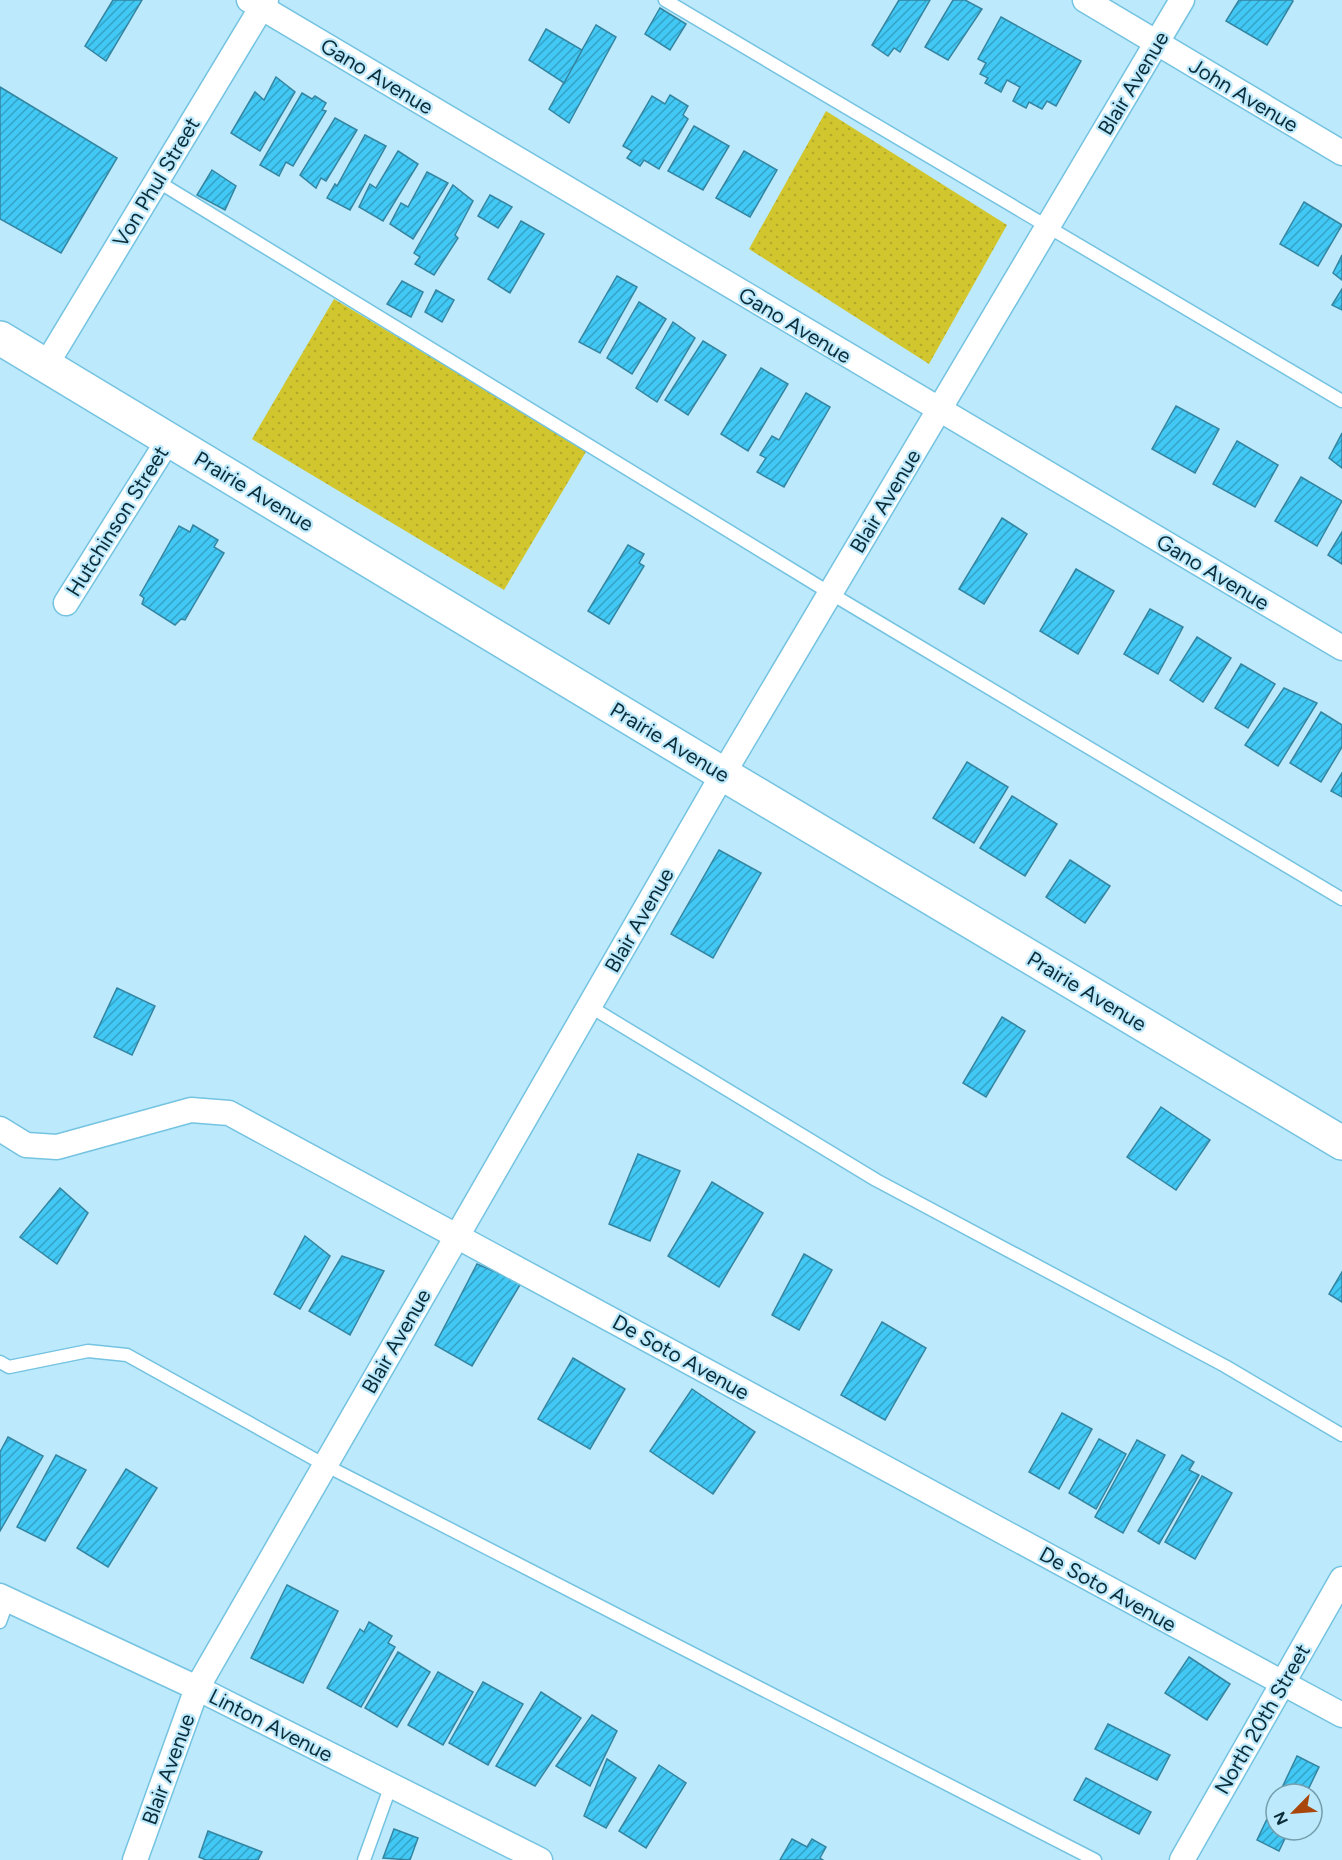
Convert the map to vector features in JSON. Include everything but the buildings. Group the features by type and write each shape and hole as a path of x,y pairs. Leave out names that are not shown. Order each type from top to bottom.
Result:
{"street":[{"name":"John Avenue","path":"1085,0 1342,153"},
{"name":"Blair Avenue","path":"135,1860 197,1688 723,774 1182,0"},
{"name":"Von Phul Street","path":"46,365 157,181 259,2"},
{"name":"Gano Avenue","path":"259,2 939,410 1342,648"},
{"name":"Prairie Avenue","path":"0,338 723,774 1342,1143"},
{"name":"Hutchinson Street","path":"66,603 169,439"},
{"name":"De Soto Avenue","path":"0,1129 26,1145 57,1148 191,1110 229,1113 1342,1715"},
{"name":"North 20th Street","path":"1182,1860 1342,1579"},
{"name":"Linton Avenue","path":"3,1606 197,1688 540,1860"}],"lane":[{"path":"665,0 1342,401"},
{"path":"157,181 830,593 1342,899"},
{"path":"589,1006 876,1180 1225,1366 1342,1436"},
{"path":"0,1362 9,1367 88,1352 127,1355 325,1465 1095,1860"},
{"path":"364,1860 391,1785"}],"shaded area":[{"path":"826,111 1007,225 929,364 749,249"},
{"path":"334,299 587,450 504,590 252,439"}]}
